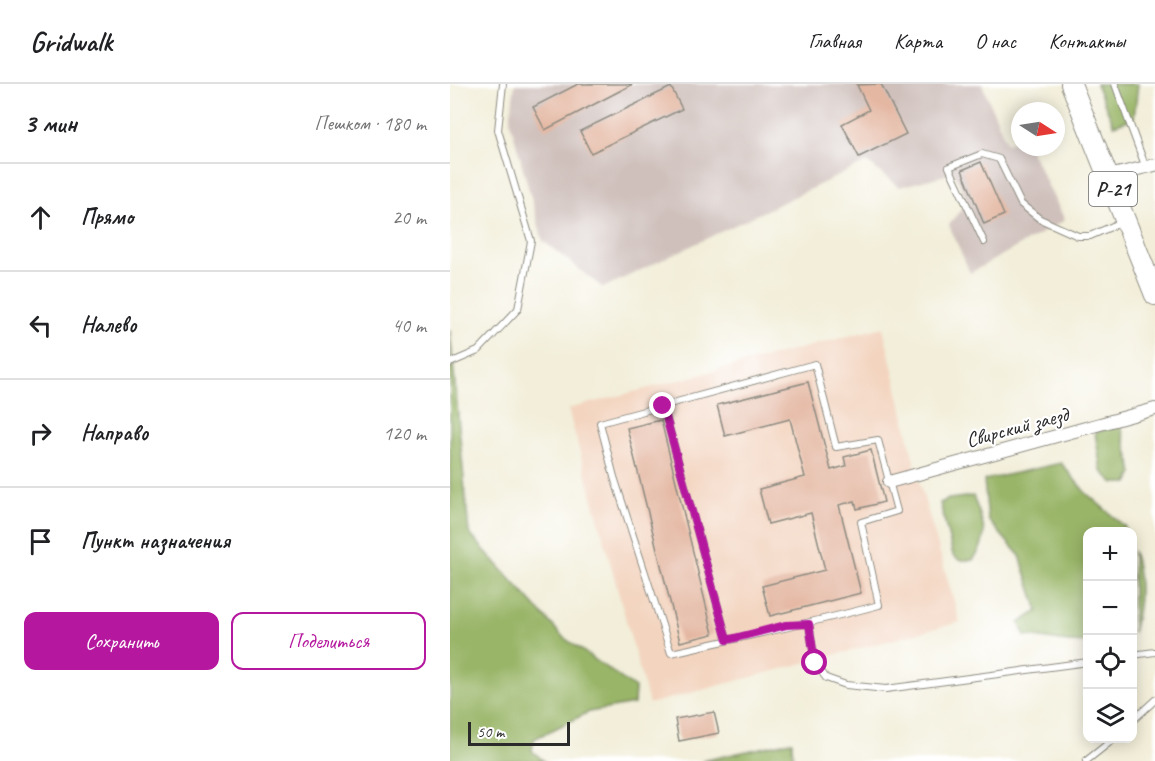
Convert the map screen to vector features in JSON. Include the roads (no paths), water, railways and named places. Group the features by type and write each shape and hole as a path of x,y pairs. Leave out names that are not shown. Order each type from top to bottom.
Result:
{"main road":[{"name":"Р-21","path":"1071,84 1155,295"}],"street":[{"path":"1108,176 1151,166"},
{"name":"Свирский заезд","path":"889,482 1155,409"}],"lane":[{"path":"450,363 478,351 518,309 531,241 498,130 503,84"},
{"path":"1115,84 1151,166"},
{"path":"984,242 949,167 982,154 999,159 1021,204 1040,219 1078,236 1090,236 1125,220"},
{"path":"814,364 836,447 878,440 897,511 861,522 879,605 809,624 786,625 670,653 614,477 600,423 663,406 814,364"},
{"path":"663,406 727,640"},
{"path":"809,624 815,663 825,678 846,685 886,689 1083,663"},
{"path":"1137,655 1155,652"},
{"path":"1137,716 1155,700"},
{"path":"1091,760 1110,743"}]}
